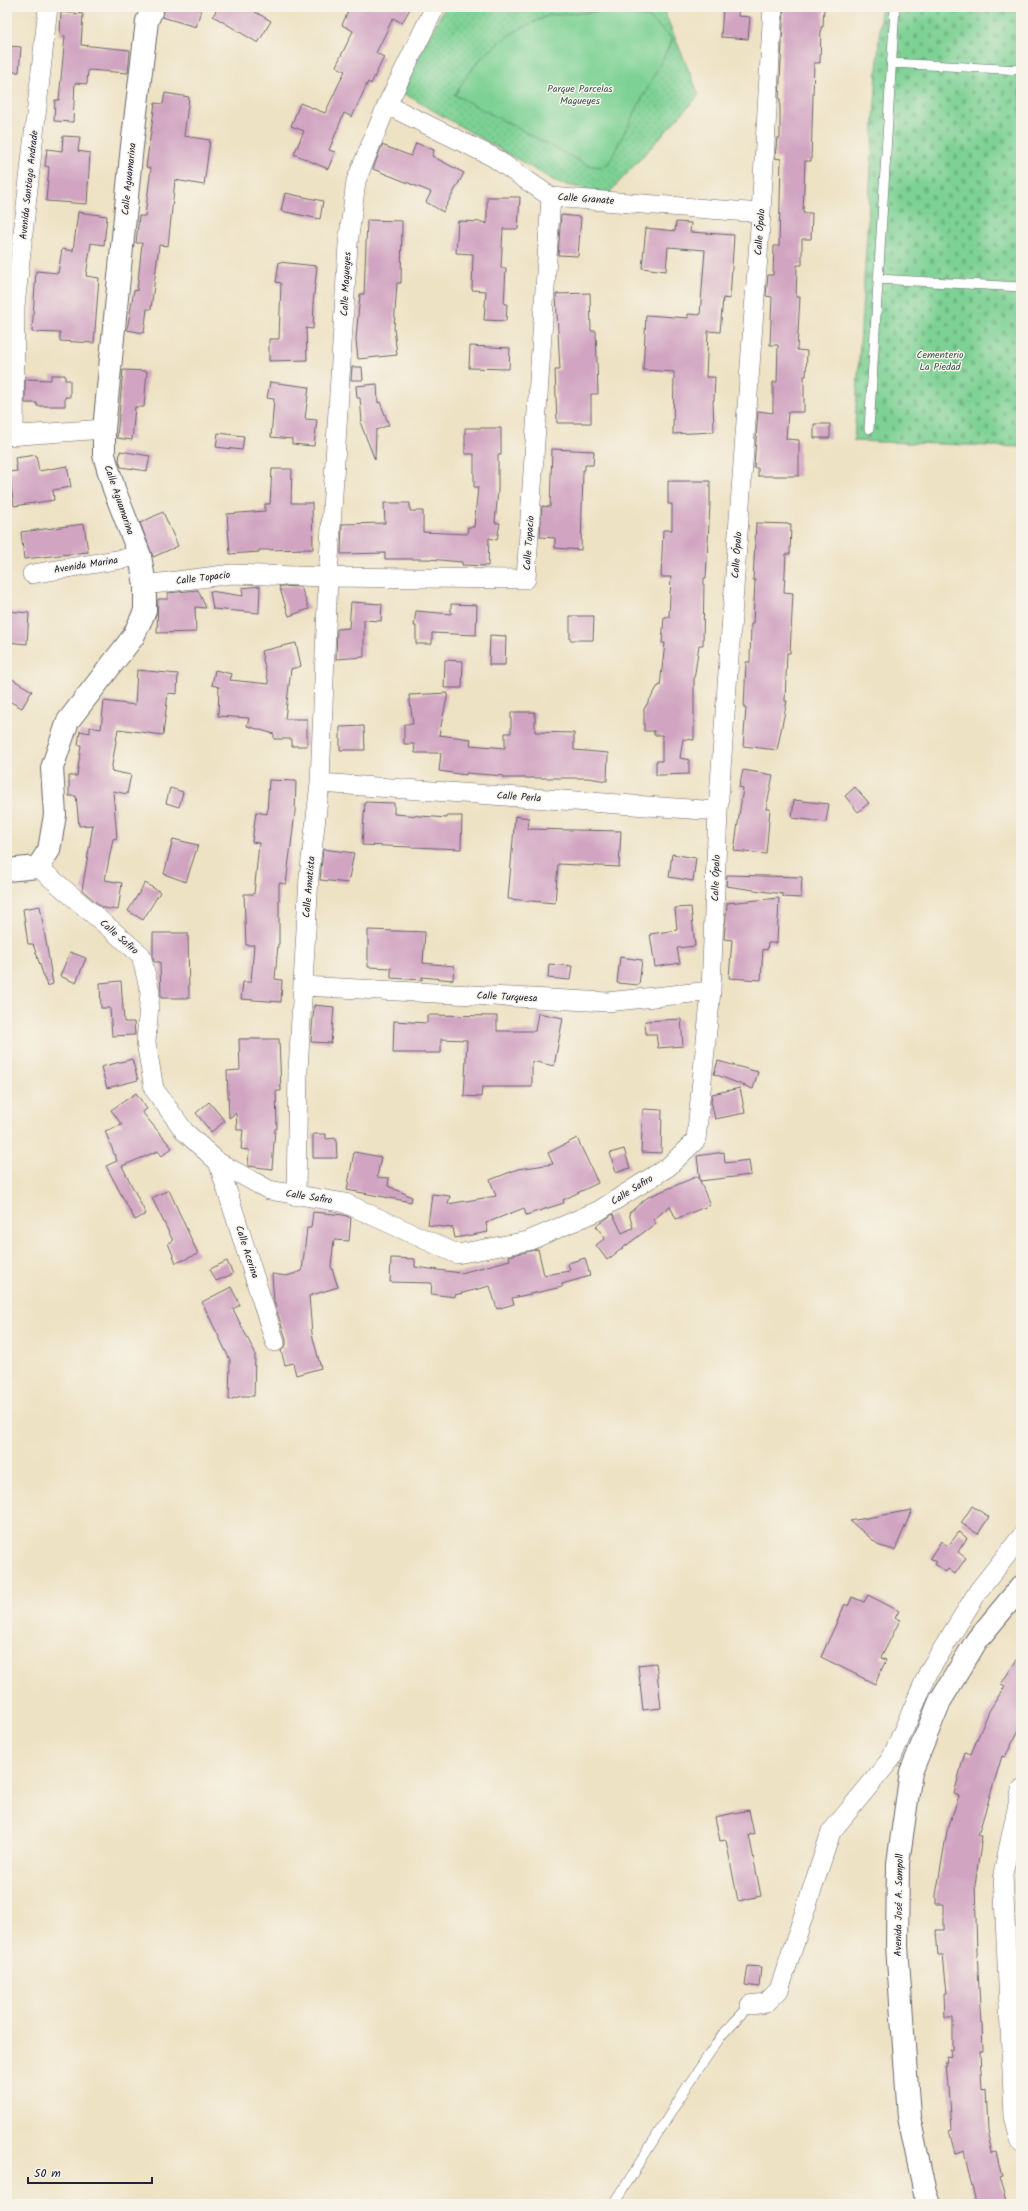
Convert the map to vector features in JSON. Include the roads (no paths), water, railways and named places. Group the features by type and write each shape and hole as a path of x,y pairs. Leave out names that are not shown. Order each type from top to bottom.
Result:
{"street":[{"name":"Avenida Santiago Andrade","path":"10,436 11,306 48,7"},
{"name":"Calle Aguamarina","path":"38,867 49,850 55,815 52,768 68,721 133,637 145,611 145,585 140,556 112,482 104,455 104,429 133,138 147,21 153,7"},
{"name":"Calle Magueyes","path":"328,578 348,244 356,181 387,105 435,7"},
{"name":"Calle Ópalo","path":"700,1102 711,991 718,810 761,213 773,7"},
{"name":"Calle Granate","path":"387,105 493,157 551,197 761,213"},
{"name":"Calle Topacio","path":"145,585 232,574 328,578 526,579 551,197"},
{"path":"10,436 104,429"},
{"name":"Avenida Marina","path":"32,574 140,556"},
{"name":"Calle Amatista","path":"296,1196 298,1071 308,877 320,784 328,578"},
{"name":"Calle Perla","path":"320,784 718,810"},
{"path":"7,870 38,867"},
{"name":"Calle Safiro","path":"38,867 140,955 150,992 146,1042 154,1088 185,1132 218,1162 269,1190 296,1196 345,1203 457,1254 528,1241 598,1211 668,1167 696,1140 700,1102"},
{"name":"Calle Turquesa","path":"303,986 607,1002 711,991"},
{"name":"Calle Acerina","path":"218,1162 275,1342"},
{"path":"750,2005 766,2003 779,1990 831,1832 901,1765 929,1671 979,1590 1021,1537"},
{"name":"Avenida José A. Sampoll","path":"929,2204 925,2193 909,2117 897,1946 901,1765 977,1640 1021,1587"},
{"path":"1021,1790 1003,1874 1014,2116 1021,2142"}],"lane":[{"path":"869,429 895,7"},
{"path":"892,63 1021,70"},
{"path":"878,279 1021,287"},
{"path":"614,2204 688,2085 722,2035 750,2005"}],"park label":[{"name":"Parque Parcelas Magueyes","path":"580,94"},
{"name":"Cementerio La Piedad","path":"940,360"}]}
